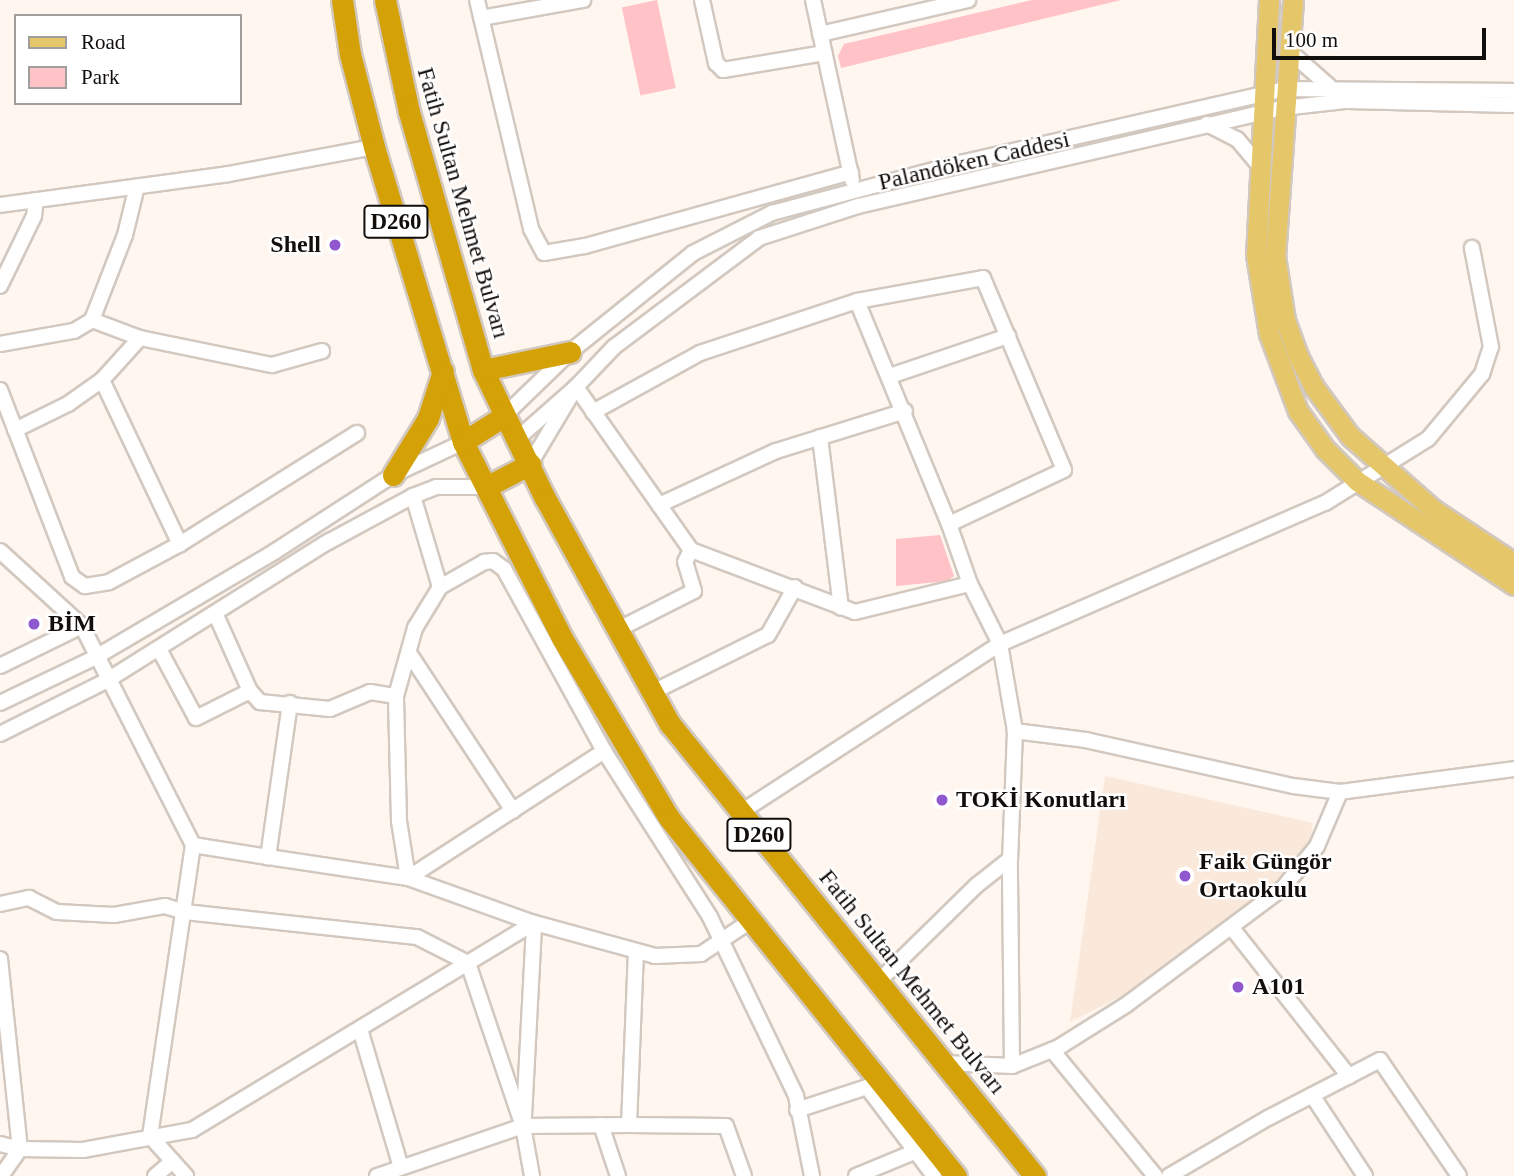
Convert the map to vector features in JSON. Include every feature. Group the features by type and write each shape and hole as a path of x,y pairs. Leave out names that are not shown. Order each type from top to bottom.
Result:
{"highway":[{"name":"D260","path":"342,0 349,54 374,148 463,442 562,638 669,818 752,920 923,1148 956,1176"},
{"name":"Fatih Sultan Mehmet Bulvarı","path":"385,0 408,112 483,370 503,416"},
{"path":"483,370 570,352"},
{"path":"393,475 428,418 443,371"},
{"name":"D260","path":"503,416 530,464"},
{"path":"463,442 503,416"},
{"name":"Fatih Sultan Mehmet Bulvarı","path":"530,464 670,724 1035,1176"},
{"path":"486,486 530,464"}],"main road":[{"path":"1269,0 1261,103 1256,256 1269,334 1298,411 1325,449 1357,481 1514,586"},
{"path":"1293,0 1275,256 1285,320 1298,356 1330,412 1382,466 1434,510 1514,563"}],"street":[{"path":"477,0 531,229 544,253 585,246 851,172"},
{"path":"481,18 583,0"},
{"path":"702,0 716,63 723,70 825,53"},
{"path":"813,0 858,206"},
{"path":"820,34 968,0"},
{"path":"1288,50 1329,86"},
{"name":"Palandöken Caddesi","path":"503,416 570,352 710,242 772,213 854,189 1284,99 1329,86 1514,91"},
{"name":"Palandöken Caddesi","path":"1284,99 1514,105"},
{"name":"Palandöken Caddesi","path":"530,464 576,387 590,370 746,244 858,206 1206,124 1261,103"},
{"path":"1206,124 1237,139 1258,164"},
{"path":"0,205 374,148"},
{"path":"0,344 75,331 92,320 125,235 137,186"},
{"path":"0,286 34,216 36,200"},
{"path":"741,812 1000,644 1325,503 1428,439 1482,374 1491,347 1472,248"},
{"path":"593,412 700,353 778,331 857,301 983,278 1064,470 949,524"},
{"path":"857,301 905,411 970,584 1000,644 1014,731 1010,859 1012,1066"},
{"path":"92,320 140,338 272,365 322,351"},
{"path":"890,376 1008,336"},
{"path":"15,430 68,404 102,380 140,338"},
{"path":"570,352 590,370"},
{"path":"102,380 180,544"},
{"path":"576,387 691,551 795,587 855,612 970,584"},
{"name":"Palandöken Caddesi","path":"517,439 576,387"},
{"path":"0,390 76,583 99,585 180,544 356,433"},
{"path":"659,505 776,451 905,411"},
{"path":"820,437 841,608"},
{"path":"0,704 96,657 274,552 393,475 463,442"},
{"path":"0,734 106,681 216,615 328,542 412,496 436,487 486,486"},
{"path":"412,496 440,587"},
{"path":"0,551 82,626 106,681 193,845 150,1136"},
{"path":"619,629 694,591 685,562 691,551"},
{"path":"408,878 399,821 396,696 415,628 440,587 484,562 501,565 604,751 710,917 771,1037 797,1110 812,1176"},
{"path":"653,692 768,635 795,587"},
{"path":"216,615 250,691 260,702 330,709 370,692 396,696"},
{"path":"0,666 82,626"},
{"path":"159,649 196,718 250,691"},
{"path":"409,653 513,811"},
{"path":"268,858 290,703"},
{"path":"1014,731 1086,740 1293,786 1340,792 1514,769"},
{"path":"408,878 604,751"},
{"path":"944,1063 1012,1066 1052,1050 1126,1005 1232,928 1299,871 1329,825 1340,792"},
{"path":"193,845 408,878 534,923 636,952 686,957 721,943 752,920"},
{"path":"879,981 977,885 1010,859"},
{"path":"0,904 29,898 47,909 114,915 165,906 185,912 417,937 468,963 523,1126 532,1176"},
{"path":"0,1144 20,1149 83,1150 192,1130 534,923"},
{"path":"523,1126 534,923"},
{"path":"1232,928 1349,1076"},
{"path":"629,1125 636,952"},
{"path":"0,960 20,1149 1,1176"},
{"path":"360,1029 401,1167"},
{"path":"1052,1050 1155,1176"},
{"path":"1169,1176 1380,1060 1459,1176"},
{"path":"797,1110 874,1084"},
{"path":"1312,1095 1365,1176"},
{"path":"601,1125 618,1176"},
{"path":"375,1176 523,1126 629,1125 726,1126 744,1176"},
{"path":"150,1136 186,1176"},
{"path":"856,1176 923,1148 934,1176"},
{"path":"155,1176 173,1161"}],"shaded area":[{"name":"Faik Güngör Ortaokulu","path":"1105,776 1313,823 1310,845 1249,908 1132,991 1070,1022"}],"green space":[{"path":"657,0 676,88 640,96 622,7"},
{"path":"1032,0 1121,0 841,68 838,56 844,44"},
{"path":"940,535 954,576 948,581 896,586 896,539"}],"place":[{"name":"Shell","path":"335,245"},
{"name":"BİM","path":"34,624"},
{"name":"TOKİ Konutları","path":"942,800"},
{"name":"Faik Güngör Ortaokulu","path":"1185,876"},
{"name":"A101","path":"1238,987"}]}
